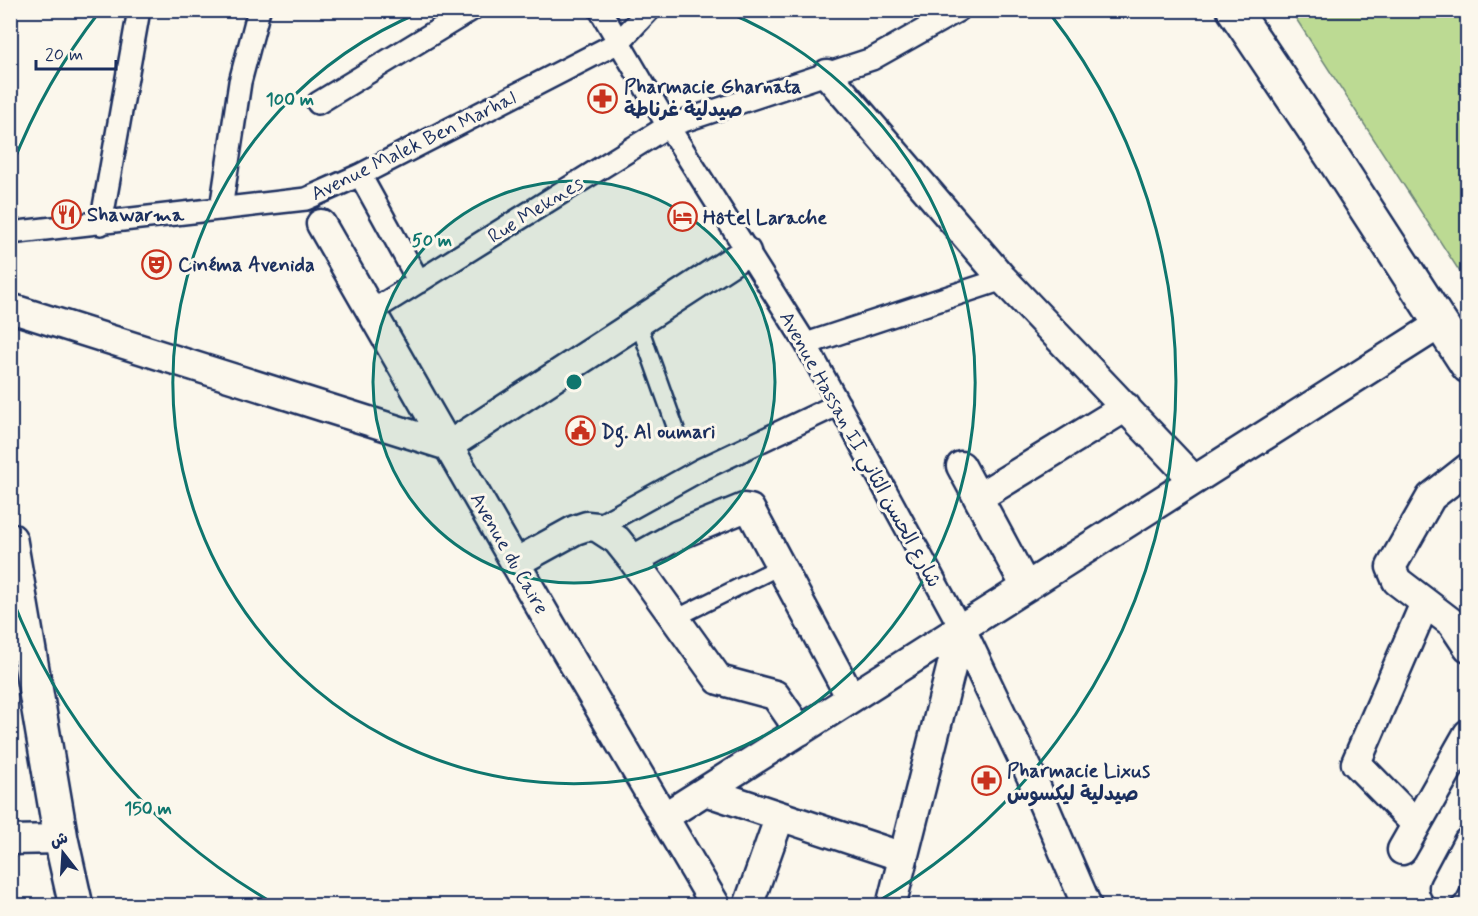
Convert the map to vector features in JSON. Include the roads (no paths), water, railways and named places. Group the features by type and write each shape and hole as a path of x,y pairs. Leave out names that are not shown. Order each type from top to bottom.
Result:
{"street":[{"path":"101,224 139,10"},
{"path":"221,209 240,82 259,10"},
{"path":"318,102 471,10"},
{"name":"Avenue Hassan II شارع الحسن الثاني","path":"600,10 668,126 806,345 961,628 1033,780 1087,906"},
{"name":"Avenue Malek Ben Marhal","path":"10,233 306,199 360,175 619,42 649,10"},
{"name":"Rue Meknes","path":"372,311 668,126 872,59 959,10"},
{"path":"1234,10 1467,366"},
{"path":"827,74 1003,279 1194,480"},
{"path":"360,175 419,282"},
{"name":"Avenue du Caire","path":"306,199 515,563 716,906"},
{"path":"10,308 448,446 746,252"},
{"path":"806,345 1003,279"},
{"path":"664,817 1440,324"},
{"path":"597,527 700,470 839,404"},
{"path":"979,497 1126,407"},
{"path":"962,466 1026,586"},
{"path":"1467,468 1431,497 1391,567 1397,581 1452,623 1467,647"},
{"path":"633,560 678,535 744,508 750,509 851,698"},
{"path":"515,563 575,530 587,526 597,527 617,540 633,560 719,680 775,695 800,731"},
{"path":"10,540 61,839 76,906"},
{"path":"1416,824 1356,763 1425,603"},
{"path":"891,906 961,628"},
{"path":"1402,849 1467,734"},
{"path":"705,791 903,857"},
{"path":"748,906 780,816"},
{"path":"10,840 61,839"},
{"path":"1444,887 1467,842"}],"lane":[{"path":"638,322 676,429"},
{"path":"676,618 781,566"}],"place":[{"name":"Pharmacie Gharnata صيدلية غرناطة","path":"603,98"},
{"name":"Shawarma","path":"66,214"},
{"name":"Hôtel Larache","path":"682,217"},
{"name":"Cinéma Avenida","path":"157,264"},
{"name":"Dg. Al oumari","path":"580,431"},
{"name":"Pharmacie Lixus صيدلية ليكسوس","path":"986,781"}]}
